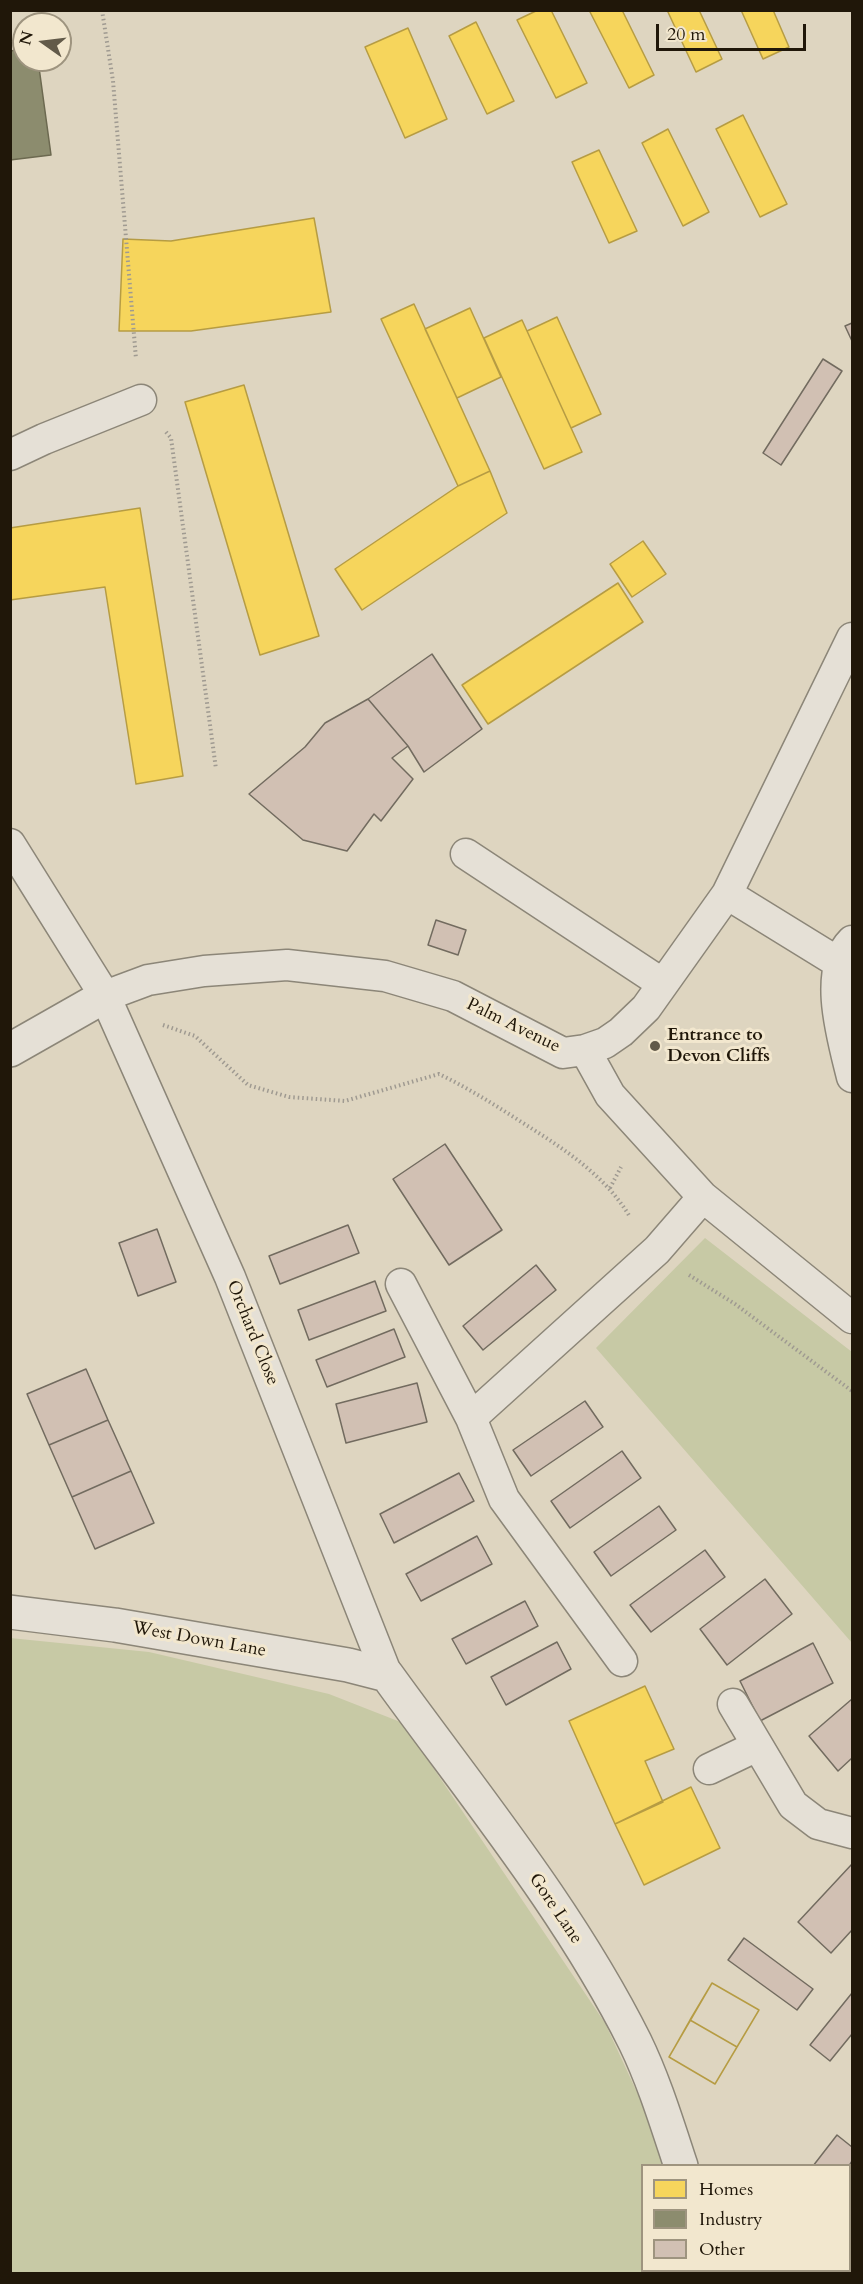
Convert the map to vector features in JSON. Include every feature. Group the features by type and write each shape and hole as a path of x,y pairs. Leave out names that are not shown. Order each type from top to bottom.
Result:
{"street":[{"path":"10,1050 105,996"},
{"name":"West Down Lane","path":"10,1612 127,1627 348,1665 387,1675"},
{"name":"Gore Lane","path":"387,1675 563,1916 635,2042 661,2105 680,2164"}],"lane":[{"path":"10,455 141,400"},
{"path":"585,1050 605,1043 621,1032 646,1008 727,894 852,638"},
{"name":"Orchard Close","path":"10,844 105,996 230,1277 387,1675"},
{"path":"466,854 663,984"},
{"path":"727,894 846,952 837,1001 852,1077"},
{"name":"Palm Avenue","path":"105,996 148,980 204,971 287,965 385,976 453,996 563,1053 585,1050 610,1095 703,1197 852,1318"},
{"path":"471,1418 657,1250 703,1197"},
{"path":"401,1284 471,1418 504,1499 622,1661"},
{"path":"733,1704 793,1805 818,1824 852,1833"},
{"path":"709,1769 757,1746"}],"path":[{"path":"121,1035 156,1022 195,1036 248,1085 289,1097 345,1101 439,1074 472,1090 569,1152 610,1188 630,1216 635,1239 657,1250 700,1284 735,1304 852,1391"}],"green space":[{"path":"705,1238 852,1352 852,1643 596,1348"},
{"path":"10,1638 149,1652 329,1694 403,1723 605,2023 653,2127 665,2164 641,2164 641,2272 690,2273 11,2273"}],"building: Homes":[{"path":"538,10 551,10 587,83 556,98 517,20"},
{"path":"589,10 622,10 654,75 629,88"},
{"path":"667,10 699,10 722,59 696,72"},
{"path":"741,10 773,10 789,47 763,59"},
{"path":"476,22 514,101 487,114 449,36"},
{"path":"408,28 447,119 405,138 365,47"},
{"path":"743,115 787,204 760,217 716,129"},
{"path":"668,129 709,212 683,226 642,143"},
{"path":"599,150 637,231 609,243 572,162"},
{"path":"314,218 331,312 191,331 119,331 123,239 171,241"},
{"path":"414,304 490,471 458,486 381,319"},
{"path":"470,308 501,377 457,398 425,329"},
{"path":"557,317 601,414 571,428 527,331"},
{"path":"522,320 582,452 544,469 484,338"},
{"path":"244,385 319,636 260,655 185,402"},
{"path":"490,471 507,513 362,610 335,569 458,486"},
{"path":"140,508 183,776 136,784 105,587 10,600 10,528"},
{"path":"643,541 666,574 632,597 610,564"},
{"path":"618,583 643,622 488,724 462,685"},
{"path":"645,1686 674,1749 645,1761 663,1802 615,1824 569,1721"},
{"path":"691,1787 720,1848 644,1885 615,1824"},
{"path":"712,1983 759,2010 715,2084 669,2057"},
{"path":"712,1983 759,2010 737,2047 690,2020"},
{"path":"690,2020 737,2047 715,2084 669,2057"}],"building: Industry":[{"path":"10,51 12,51 12,72 40,72 51,155 10,160"}],"building: Other":[{"path":"852,323 852,341 845,326"},
{"path":"823,359 842,371 781,465 763,453"},
{"path":"432,654 482,729 424,772 408,746 368,699"},
{"path":"368,699 408,746 392,758 413,779 381,821 374,814 347,851 303,840 249,794 305,747 325,723"},
{"path":"436,920 466,930 458,955 428,945"},
{"path":"445,1144 502,1230 449,1265 393,1179"},
{"path":"348,1225 359,1253 280,1284 269,1256"},
{"path":"157,1229 176,1282 138,1296 119,1243"},
{"path":"536,1265 556,1290 483,1350 463,1326"},
{"path":"375,1281 386,1311 309,1340 298,1310"},
{"path":"394,1329 405,1357 327,1387 316,1360"},
{"path":"86,1369 108,1420 49,1445 27,1394"},
{"path":"417,1383 427,1422 346,1443 336,1404"},
{"path":"585,1401 603,1427 531,1476 513,1450"},
{"path":"108,1420 131,1471 72,1497 49,1445"},
{"path":"622,1451 641,1478 570,1528 551,1501"},
{"path":"131,1471 154,1523 95,1549 72,1497"},
{"path":"459,1473 474,1501 394,1543 380,1514"},
{"path":"659,1506 676,1530 611,1576 594,1552"},
{"path":"477,1536 492,1564 421,1601 406,1574"},
{"path":"705,1550 725,1577 651,1632 630,1605"},
{"path":"765,1579 792,1614 727,1665 700,1629"},
{"path":"525,1601 538,1626 466,1664 452,1639"},
{"path":"557,1642 571,1669 506,1705 491,1677"},
{"path":"813,1643 833,1683 760,1721 740,1681"},
{"path":"852,1699 852,1758 838,1771 809,1736"},
{"path":"852,1864 852,1930 831,1953 798,1922"},
{"path":"744,1938 813,1989 797,2010 728,1960"},
{"path":"852,1993 852,2034 830,2061 810,2045"},
{"path":"837,2135 852,2147 850,2164 815,2164"},
{"path":"852,2216 852,2261 851,2260"},
{"path":"756,2272 780,2272 781,2274 756,2274"}],"place":[{"name":"Entrance to Devon Cliffs","path":"655,1046"}]}
